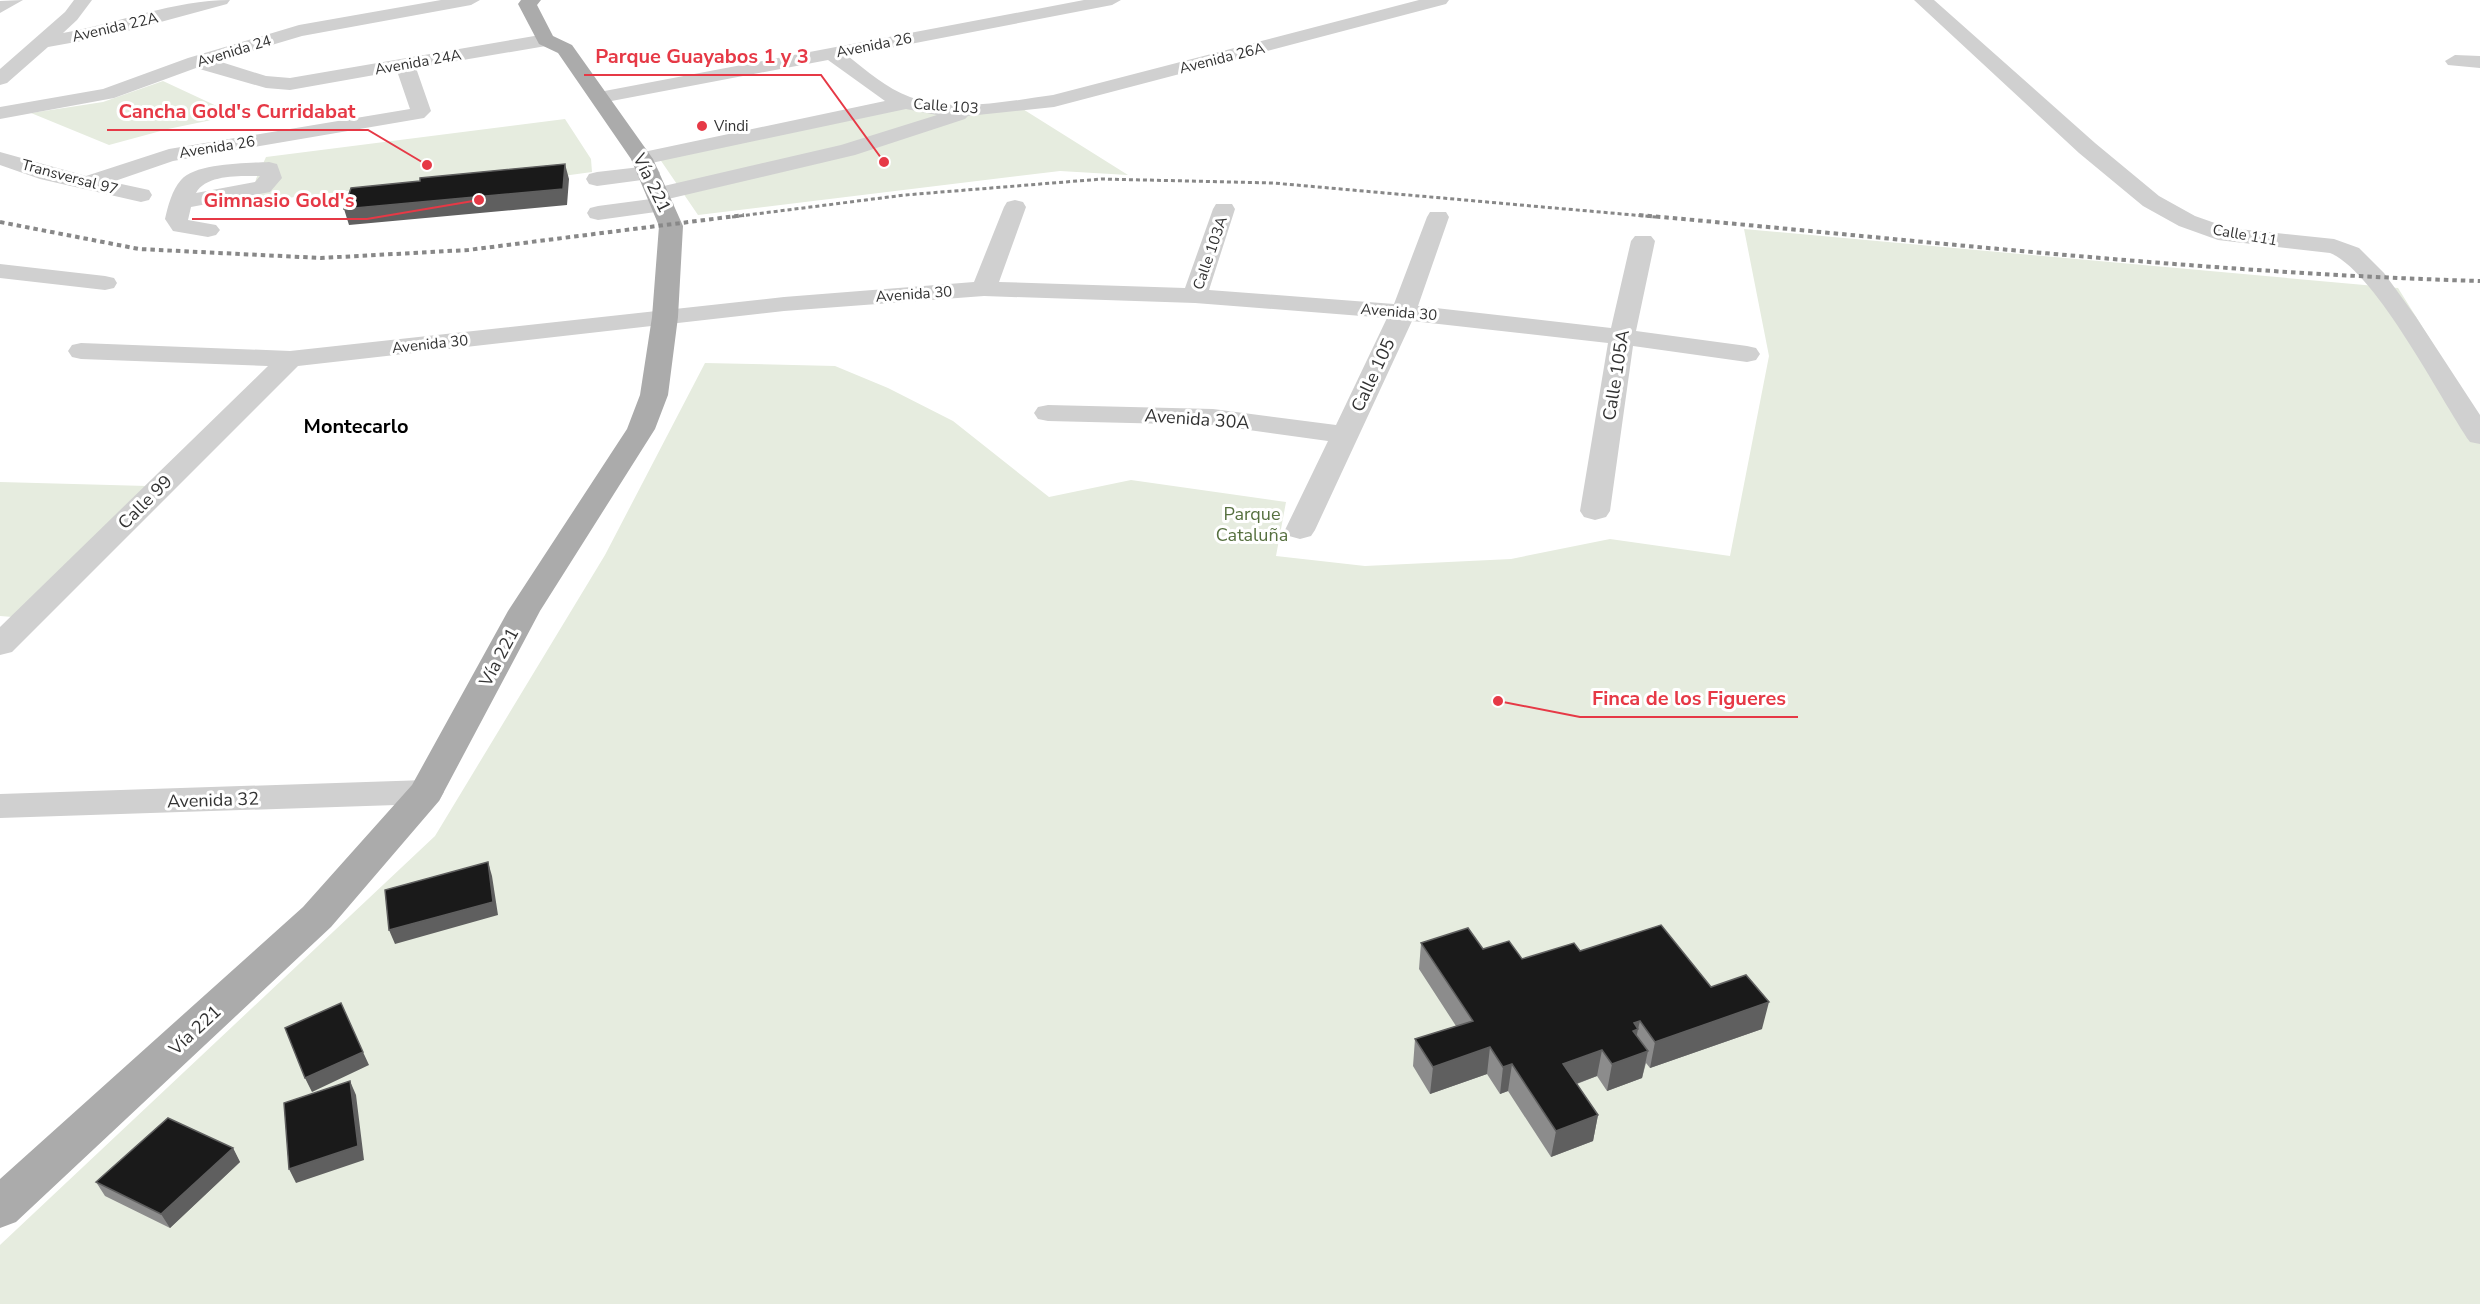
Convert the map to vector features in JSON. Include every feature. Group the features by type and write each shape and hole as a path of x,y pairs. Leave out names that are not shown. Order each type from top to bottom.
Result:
{"main road":[{"name":"Vía 221","path":"0,1208 317,917 426,792 524,611 641,429 654,395 666,318 671,226 653,183 602,98 565,49 546,40 529,12 527,4 532,0"}],"street":[{"path":"0,8 14,0"},
{"path":"0,79 71,16 83,0"},
{"name":"Avenida 22A","path":"42,42 109,30 221,0"},
{"name":"Avenida 24","path":"0,113 107,94 195,62 383,7 471,0"},
{"name":"Avenida 26","path":"602,98 1112,0"},
{"name":"Avenida 26A","path":"1003,108 1054,101 1440,0"},
{"name":"Calle 111","path":"1923,0 2087,148 2151,201 2187,221 2226,235 2334,246 2351,253 2375,278 2407,322 2480,436"},
{"name":"Avenida 24A","path":"195,62 271,85 290,84 546,40"},
{"name":"Calle 103","path":"832,53 885,93 905,103 951,109 1003,108"},
{"path":"2455,61 2480,62"},
{"name":"Avenida 26","path":"87,183 169,155 417,114 421,111 405,65"},
{"path":"598,213 653,183 905,103"},
{"path":"597,179 653,183 847,150 977,109"},
{"name":"Transversal 97","path":"0,158 87,183 141,195"},
{"path":"183,202 176,219 181,226 208,230"},
{"path":"984,289 1015,207"},
{"name":"Calle 103A","path":"1195,296 1224,209"},
{"name":"Calle 105","path":"1300,530 1403,312 1438,217"},
{"name":"Calle 105A","path":"1595,511 1622,337 1643,241"},
{"path":"0,271 105,284"},
{"name":"Avenida 30","path":"81,351 290,359 784,304 984,289 1195,296 1403,312 1747,354"},
{"name":"Calle 99","path":"0,645 290,359"},
{"name":"Avenida 30A","path":"1048,413 1213,417 1346,435"},
{"name":"Avenida 32","path":"0,806 426,792"}],"green space":[{"path":"163,81 236,115 168,129 109,145 31,113 103,102"},
{"path":"895,101 943,108 1018,106 1128,175 1060,171 698,215 655,152"},
{"path":"565,119 591,159 592,172 526,181 523,171 252,202 256,179 266,157"},
{"name":"Parque Cataluña","path":"1744,229 2398,288 2480,419 2480,1304 0,1304 0,1245 435,836 605,555 705,363 835,366 888,388 953,421 1049,497 1131,480 1286,502 1276,556 1365,566 1511,559 1610,539 1730,556 1769,356"},
{"path":"0,482 147,486 13,617 0,616"}],"building":[{"path":"565,164 563,189 344,209 351,188 420,181 420,178"},
{"path":"488,862 493,902 389,930 385,890"},
{"path":"1661,925 1711,987 1746,975 1769,1002 1655,1042 1640,1021 1634,1023 1638,1029 1633,1031 1648,1051 1612,1064 1602,1050 1563,1064 1598,1115 1556,1131 1512,1064 1503,1067 1490,1047 1433,1067 1415,1039 1473,1021 1421,943 1468,928 1483,949 1509,941 1522,959 1574,943 1580,951"},
{"path":"341,1003 363,1052 305,1078 285,1028"},
{"path":"350,1081 358,1146 289,1169 284,1103"},
{"path":"168,1118 233,1148 161,1214 96,1182"}],"railway":[{"path":"732,217 905,195 1102,179 1273,183 1656,217"},
{"path":"0,222 139,249 321,258 468,250 744,215"},
{"path":"1639,215 2164,263 2375,277 2480,281"}],"place":[{"name":"Vindi","path":"702,126"},
{"name":"Parque Guayabos 1 y 3","path":"884,162"},
{"name":"Cancha Gold's Curridabat","path":"427,165"},
{"name":"Gimnasio Gold's","path":"479,200"},
{"name":"Finca de los Figueres","path":"1498,701"}],"district":[{"name":"Montecarlo","path":"356,426"}]}
